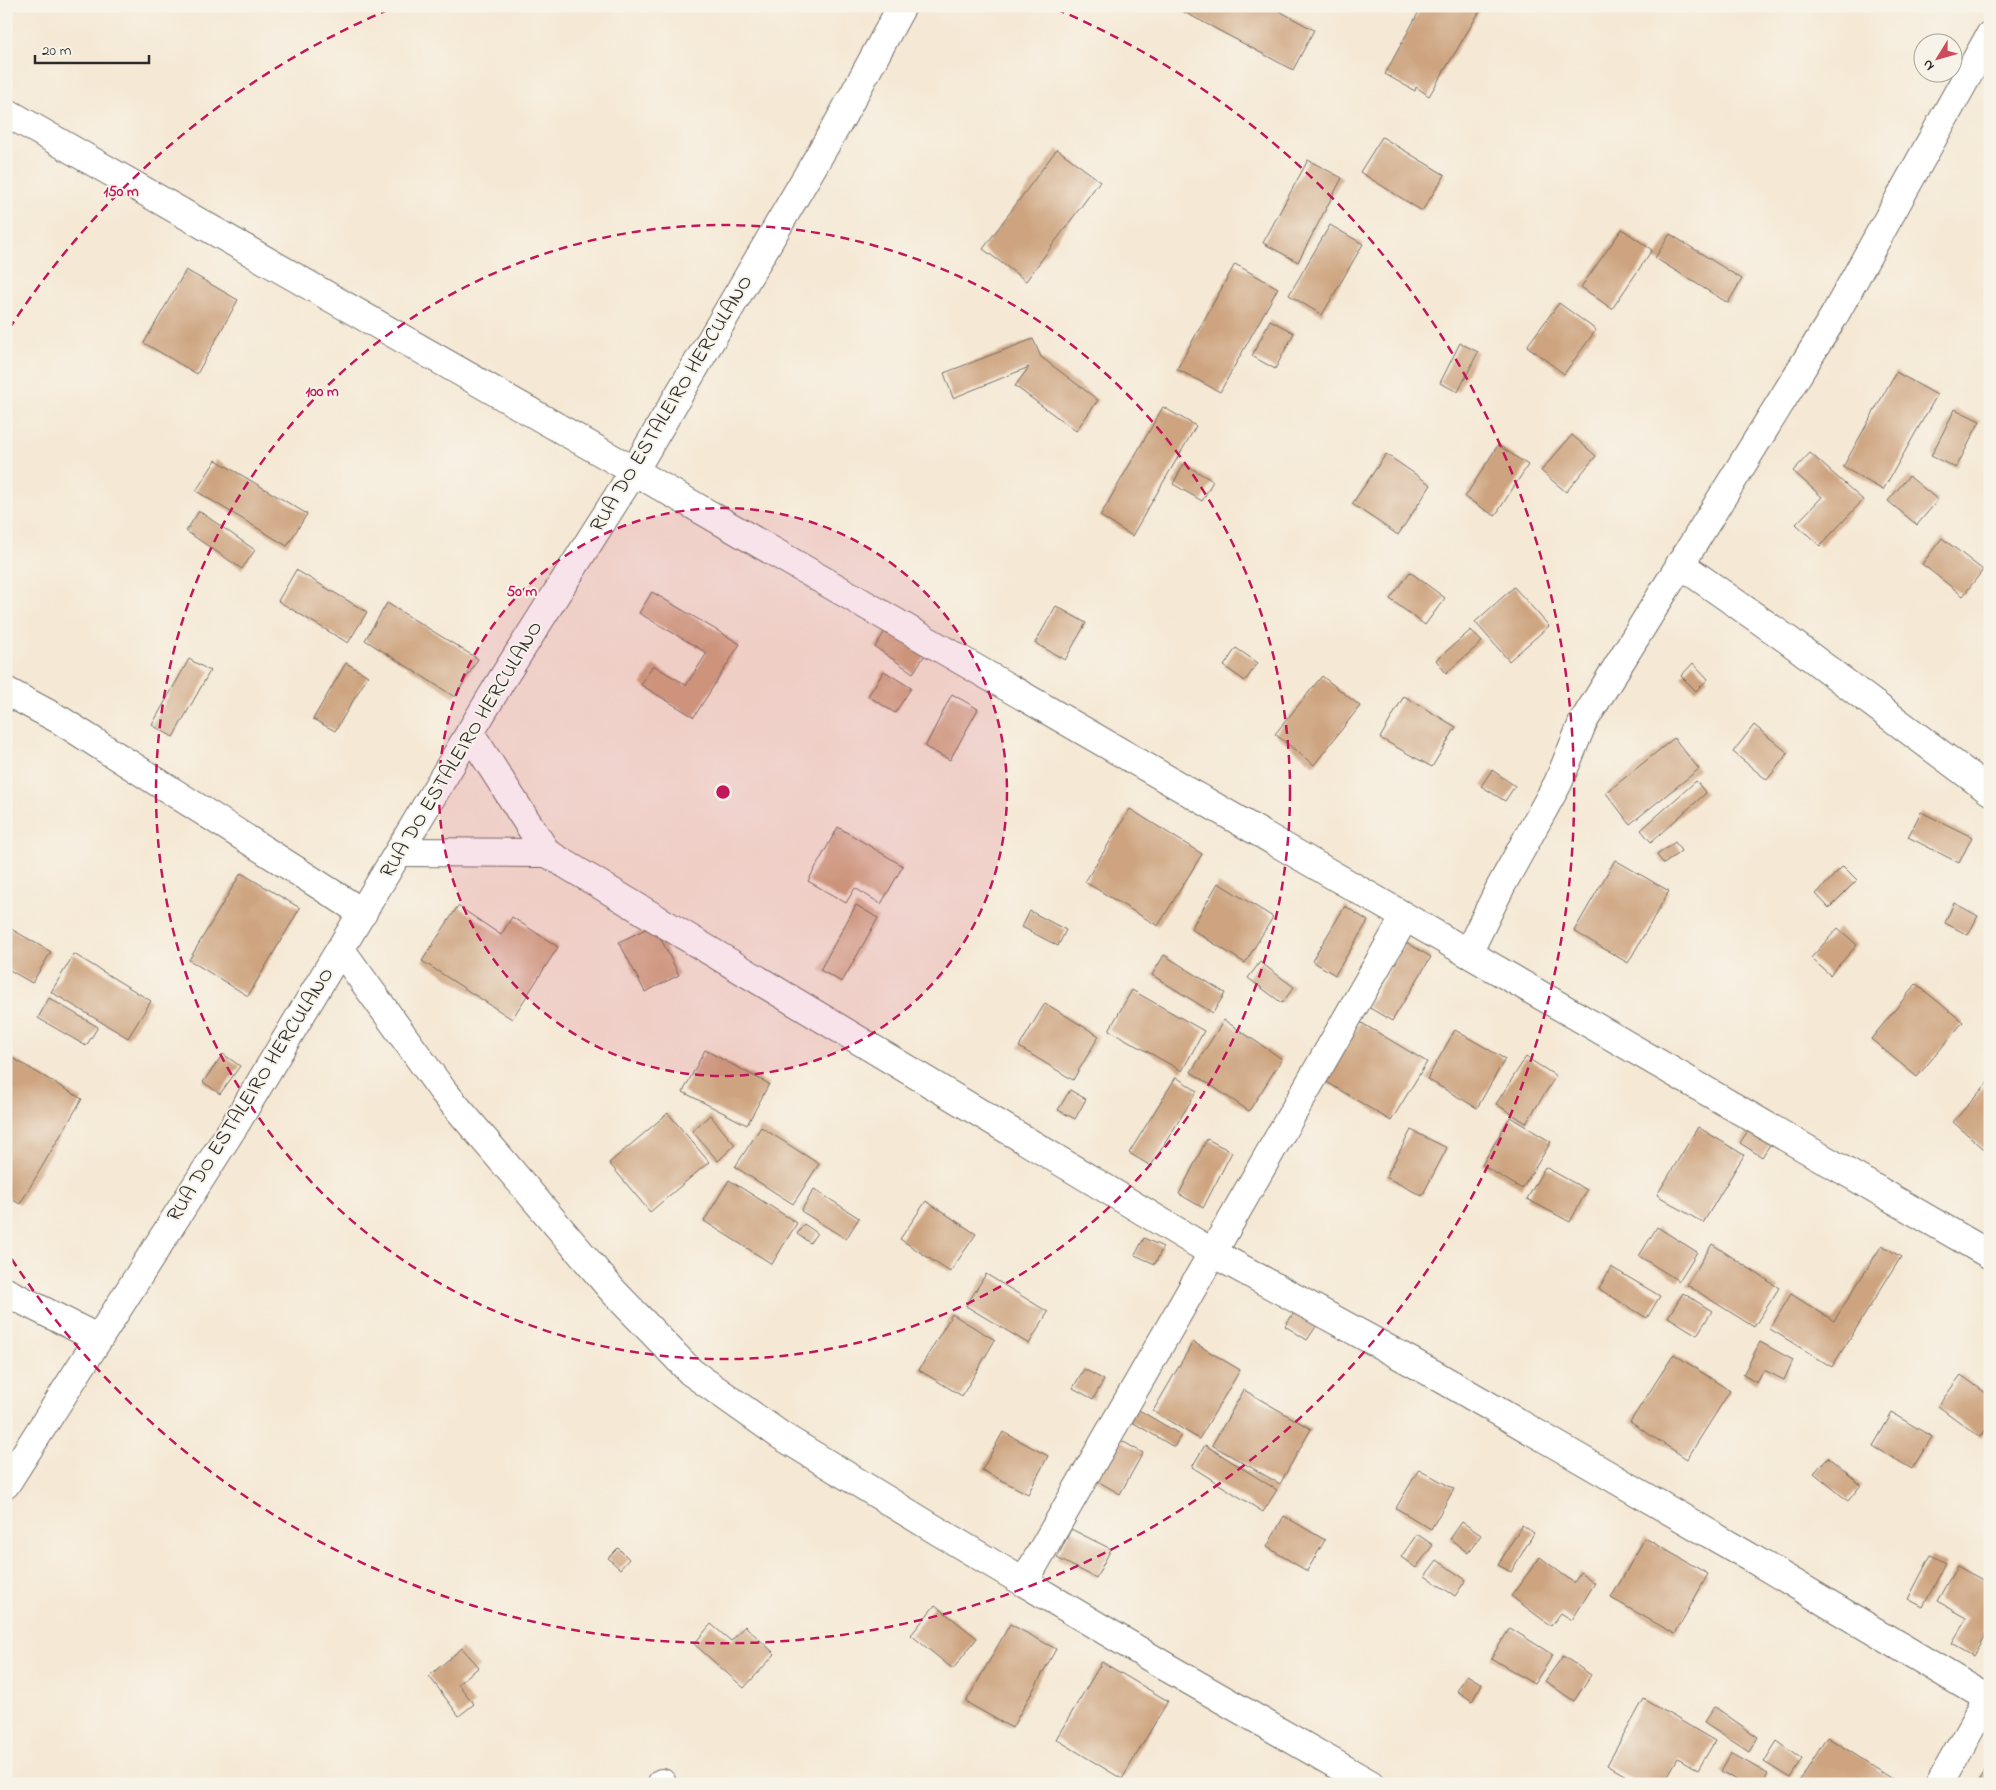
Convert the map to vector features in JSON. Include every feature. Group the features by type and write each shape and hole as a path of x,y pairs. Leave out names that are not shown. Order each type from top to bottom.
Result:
{"street":[{"name":"RUA DO ESTALEIRO HERCULANO","path":"6,1484 97,1338 236,1123 470,733 634,471 840,120 902,6"},
{"path":"1468,953 1501,886 1558,783 1583,722 1834,316 1990,35"},
{"path":"6,112 634,471 1990,1255"},
{"path":"1680,564 1788,640 1990,791"},
{"path":"6,691 60,720 363,913"},
{"path":"470,733 547,853 1213,1253 1439,1377 1989,1698 1939,1784"},
{"path":"400,852 547,853"},
{"path":"1024,1582 1405,917"},
{"path":"341,950 443,1091 612,1291 691,1372 780,1434 1024,1582 1370,1784"},
{"path":"6,1292 97,1338"}],"building":[{"path":"1173,6 1270,6 1314,30 1293,70"},
{"path":"1422,6 1483,6 1429,96 1416,87 1415,91 1385,74"},
{"path":"1382,137 1445,175 1422,211 1360,172"},
{"path":"1057,149 1100,181 1026,281 983,249"},
{"path":"1308,160 1342,178 1298,262 1263,243"},
{"path":"1330,225 1363,244 1322,315 1289,295"},
{"path":"1622,229 1652,250 1612,309 1581,287"},
{"path":"1670,234 1742,279 1728,303 1655,258"},
{"path":"1235,264 1278,288 1220,392 1177,369"},
{"path":"186,270 238,300 197,374 144,343"},
{"path":"1559,303 1596,330 1564,374 1527,346"},
{"path":"1270,320 1294,333 1275,369 1252,356"},
{"path":"1033,339 1041,357 1098,400 1076,431 1015,386 1029,367 953,398 944,373"},
{"path":"1460,343 1478,352 1458,392 1440,383"},
{"path":"1896,372 1937,395 1883,490 1843,467"},
{"path":"1163,407 1196,426 1132,536 1100,516"},
{"path":"1955,409 1980,421 1956,468 1931,456"},
{"path":"1572,435 1596,456 1566,492 1541,471"},
{"path":"1498,445 1528,465 1495,516 1465,497"},
{"path":"1810,453 1863,500 1820,546 1796,524 1822,497 1793,471"},
{"path":"1386,454 1431,485 1398,535 1352,504"},
{"path":"216,460 307,514 287,546 196,491"},
{"path":"1184,464 1213,481 1202,501 1173,484"},
{"path":"1909,476 1938,500 1917,525 1888,501"},
{"path":"199,511 255,550 242,569 186,531"},
{"path":"1942,538 1983,570 1963,596 1922,564"},
{"path":"296,570 367,612 348,643 278,601"},
{"path":"1410,572 1445,598 1425,625 1390,599"},
{"path":"1514,587 1549,626 1509,661 1475,622"},
{"path":"652,592 740,644 694,717 641,685 653,665 686,685 707,653 639,613"},
{"path":"387,603 478,659 455,697 365,640"},
{"path":"1056,606 1086,623 1065,660 1035,643"},
{"path":"886,630 925,655 913,673 875,647"},
{"path":"1471,630 1482,642 1446,673 1436,660"},
{"path":"1236,648 1258,663 1245,681 1224,666"},
{"path":"189,659 210,671 173,737 152,725"},
{"path":"346,663 368,676 335,731 313,719"},
{"path":"1693,663 1708,679 1696,691 1681,676"},
{"path":"884,671 911,688 895,713 868,696"},
{"path":"1322,676 1360,706 1314,765 1275,734"},
{"path":"952,694 978,709 950,760 925,747"},
{"path":"1404,696 1456,727 1432,767 1380,738"},
{"path":"1754,725 1788,753 1767,780 1733,752"},
{"path":"1674,738 1699,769 1630,824 1606,793"},
{"path":"1492,770 1515,786 1505,801 1481,786"},
{"path":"1696,781 1706,793 1651,842 1641,830"},
{"path":"1130,809 1202,854 1158,926 1085,882"},
{"path":"1921,812 1972,837 1959,863 1908,837"},
{"path":"838,827 903,866 881,904 855,888 846,903 808,881"},
{"path":"1675,842 1681,851 1664,864 1657,855"},
{"path":"1615,860 1669,891 1628,963 1574,931"},
{"path":"1843,866 1857,880 1829,908 1816,894"},
{"path":"241,873 300,908 248,996 189,960"},
{"path":"1218,883 1273,917 1245,963 1191,929"},
{"path":"1954,903 1978,916 1968,935 1945,923"},
{"path":"856,905 878,918 842,982 820,970"},
{"path":"458,906 501,935 512,917 558,947 512,1019 422,961"},
{"path":"1345,906 1368,921 1335,975 1312,961"},
{"path":"1030,911 1066,930 1058,946 1022,927"},
{"path":"654,925 679,975 645,992 619,942"},
{"path":"6,926 51,952 32,983 6,968"},
{"path":"1838,928 1857,945 1830,975 1811,958"},
{"path":"1406,942 1431,957 1392,1021 1368,1007"},
{"path":"74,954 151,1001 128,1038 51,992"},
{"path":"1164,955 1225,993 1213,1013 1152,975"},
{"path":"1260,962 1294,987 1282,1003 1248,978"},
{"path":"1916,984 1963,1022 1917,1077 1871,1039"},
{"path":"1132,990 1204,1031 1182,1071 1109,1030"},
{"path":"49,998 98,1027 86,1046 38,1018"},
{"path":"1045,1003 1099,1036 1073,1080 1019,1047"},
{"path":"1224,1020 1282,1059 1249,1111 1191,1072"},
{"path":"1360,1022 1427,1062 1391,1121 1325,1081"},
{"path":"1455,1030 1505,1059 1477,1108 1427,1079"},
{"path":"705,1050 769,1084 747,1125 683,1092"},
{"path":"6,1054 82,1099 20,1204 6,1196"},
{"path":"223,1054 240,1066 220,1094 203,1082"},
{"path":"1526,1057 1556,1076 1526,1123 1496,1104"},
{"path":"1176,1077 1197,1091 1151,1166 1129,1153"},
{"path":"1990,1080 1990,1154 1953,1122"},
{"path":"1070,1090 1086,1099 1075,1119 1058,1110"},
{"path":"668,1113 709,1162 650,1212 609,1163"},
{"path":"710,1115 735,1145 718,1161 692,1131"},
{"path":"1510,1117 1551,1142 1522,1189 1482,1165"},
{"path":"1751,1126 1773,1140 1762,1157 1740,1143"},
{"path":"761,1127 819,1164 793,1204 735,1167"},
{"path":"1698,1127 1744,1155 1703,1223 1657,1195"},
{"path":"1411,1130 1447,1148 1422,1196 1386,1177"},
{"path":"1207,1139 1232,1152 1203,1208 1179,1194"},
{"path":"1545,1167 1587,1190 1570,1222 1527,1199"},
{"path":"729,1180 797,1223 772,1264 704,1221"},
{"path":"814,1189 859,1218 846,1239 801,1211"},
{"path":"926,1201 976,1234 950,1272 900,1239"},
{"path":"804,1224 817,1233 810,1243 797,1234"},
{"path":"1657,1227 1697,1252 1679,1281 1639,1256"},
{"path":"1144,1238 1163,1247 1155,1264 1135,1255"},
{"path":"1712,1244 1779,1288 1754,1327 1687,1285"},
{"path":"1882,1245 1901,1257 1832,1367 1770,1329 1791,1294 1834,1321"},
{"path":"1611,1267 1660,1296 1647,1318 1599,1289"},
{"path":"986,1274 1048,1312 1029,1344 966,1306"},
{"path":"1683,1293 1712,1311 1697,1335 1668,1317"},
{"path":"1297,1308 1319,1322 1307,1340 1285,1326"},
{"path":"952,1314 995,1340 962,1396 919,1370"},
{"path":"1193,1342 1240,1370 1199,1439 1153,1411"},
{"path":"1760,1342 1793,1360 1784,1380 1764,1370 1757,1383 1743,1375"},
{"path":"1674,1354 1730,1391 1687,1459 1630,1422"},
{"path":"1084,1369 1104,1380 1093,1399 1073,1388"},
{"path":"1961,1375 1990,1396 1990,1424 1980,1437 1938,1406"},
{"path":"1244,1390 1311,1429 1280,1484 1212,1445"},
{"path":"1134,1407 1181,1435 1174,1447 1127,1419"},
{"path":"1892,1413 1932,1437 1912,1469 1873,1446"},
{"path":"1003,1432 1048,1456 1028,1494 982,1470"},
{"path":"1115,1437 1143,1453 1120,1494 1092,1478"},
{"path":"1205,1445 1277,1490 1263,1512 1192,1467"},
{"path":"1828,1457 1861,1485 1848,1501 1814,1473"},
{"path":"1419,1469 1454,1489 1431,1529 1396,1508"},
{"path":"1284,1516 1325,1540 1307,1571 1267,1547"},
{"path":"1462,1522 1481,1535 1468,1553 1450,1539"},
{"path":"1522,1525 1534,1533 1511,1572 1498,1565"},
{"path":"1071,1529 1111,1549 1096,1578 1057,1558"},
{"path":"1417,1534 1433,1545 1416,1568 1401,1557"},
{"path":"1645,1538 1708,1574 1675,1634 1611,1598"},
{"path":"618,1548 629,1559 620,1569 608,1558"},
{"path":"1931,1555 1946,1563 1923,1607 1908,1599"},
{"path":"1540,1557 1574,1583 1580,1572 1595,1583 1572,1620 1561,1613 1551,1626 1511,1596"},
{"path":"1437,1560 1466,1580 1455,1596 1425,1576"},
{"path":"1957,1566 1990,1584 1990,1627 1973,1655 1952,1643 1967,1618 1937,1601"},
{"path":"935,1605 977,1638 953,1669 911,1635"},
{"path":"711,1624 731,1641 745,1626 775,1654 744,1688 694,1644"},
{"path":"1010,1624 1056,1649 1012,1728 966,1702"},
{"path":"1510,1628 1553,1655 1534,1684 1491,1658"},
{"path":"462,1648 479,1667 458,1684 474,1704 459,1716 429,1676"},
{"path":"1563,1656 1591,1675 1574,1701 1545,1681"},
{"path":"1102,1662 1168,1701 1122,1779 1056,1739"},
{"path":"1467,1675 1482,1684 1472,1701 1457,1691"},
{"path":"1644,1699 1715,1741 1698,1770 1678,1758 1663,1784 1640,1784 1607,1765"},
{"path":"1715,1707 1758,1737 1749,1752 1704,1723"},
{"path":"1827,1737 1895,1780 1893,1784 1798,1784"},
{"path":"1777,1741 1802,1759 1790,1778 1764,1762"},
{"path":"1731,1753 1768,1774 1763,1784 1742,1784 1721,1771"},
{"path":"1986,1768 1990,1770 1990,1784 1977,1784"}]}
